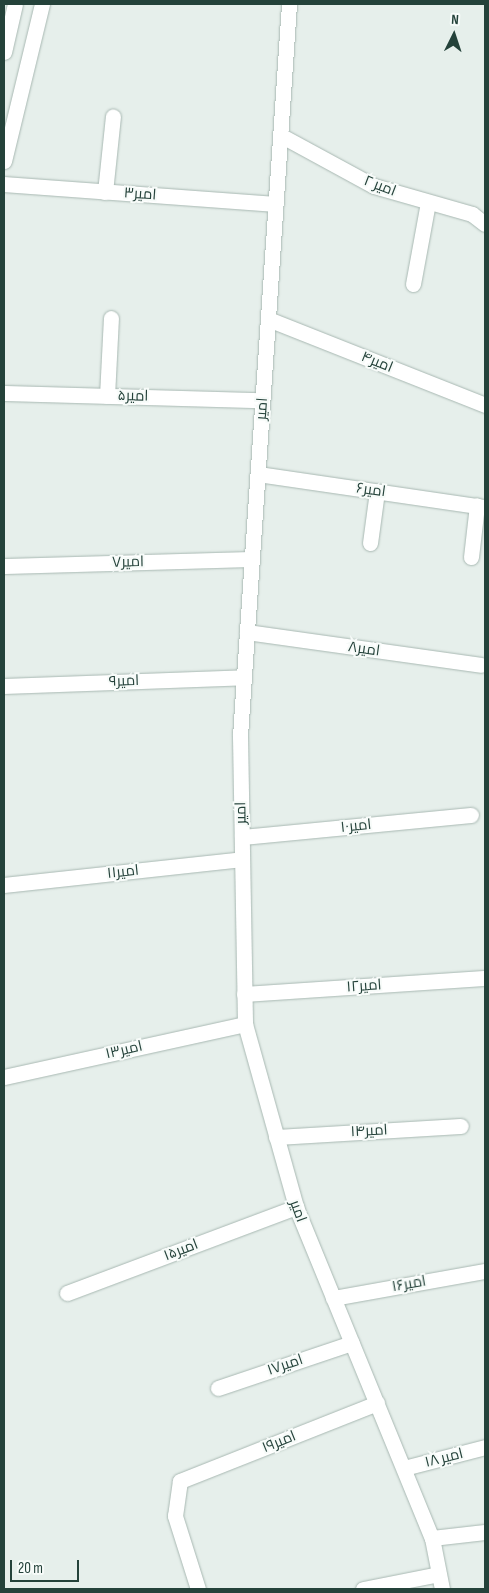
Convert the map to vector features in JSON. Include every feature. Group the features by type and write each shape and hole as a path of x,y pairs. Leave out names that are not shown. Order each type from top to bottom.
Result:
{"street":[{"path":"4,52 15,4"},
{"path":"4,161 42,4"},
{"name":"امیر","path":"289,4 240,736 245,1024 296,1207 432,1538 441,1582"},
{"path":"105,192 113,116"},
{"name":"امیر ۲","path":"280,134 374,186 472,214 485,224"},
{"name":"امیر۳","path":"4,184 276,204"},
{"path":"413,284 428,202"},
{"path":"107,396 111,318"},
{"name":"امیر۴","path":"268,319 485,405"},
{"name":"امیر۵","path":"4,393 262,400"},
{"name":"امیر۶","path":"258,474 481,506"},
{"path":"370,543 378,491"},
{"path":"471,557 481,506"},
{"name":"امیر۷","path":"4,566 252,559"},
{"name":"امیر۸","path":"247,632 480,665"},
{"name":"امیر۹","path":"4,686 244,677"},
{"name":"امیر۱۰","path":"242,837 471,814"},
{"name":"امیر۱۱","path":"4,885 242,859"},
{"name":"امیر۱۲","path":"244,994 483,978"},
{"name":"امیر۱۳","path":"4,1077 245,1024"},
{"name":"امیر۱۴","path":"276,1137 461,1126"},
{"name":"امیر۱۵","path":"67,1293 296,1207"},
{"name":"امیر۱۶","path":"333,1298 485,1271"},
{"name":"امیر۱۷","path":"218,1388 352,1343"},
{"name":"امیر۱۹","path":"198,1589 175,1516 180,1481 377,1403"},
{"name":"امیر ۱۸","path":"404,1468 485,1448"},
{"path":"432,1538 485,1532"},
{"path":"363,1589 441,1582"}]}
